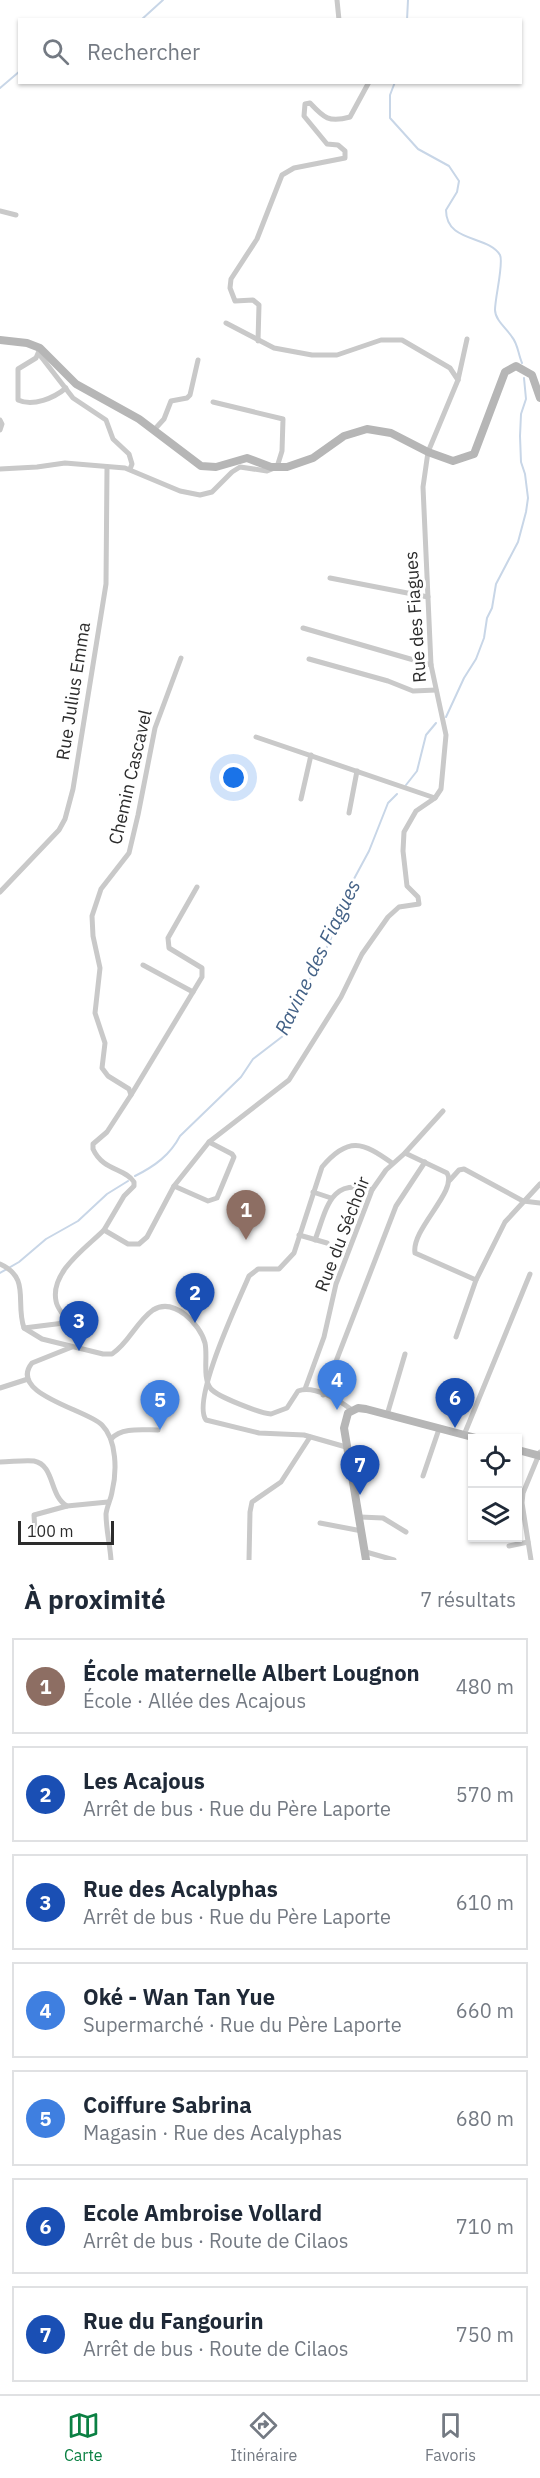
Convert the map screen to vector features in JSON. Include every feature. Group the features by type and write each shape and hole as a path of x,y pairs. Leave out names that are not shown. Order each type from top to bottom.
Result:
{"main road":[{"path":"0,340 27,343 76,384 140,419 201,466 216,466 247,458 277,467 287,467 313,458 344,436 367,429 391,433 428,452 453,461 474,454 505,372 516,366 532,375 540,398"},
{"path":"366,1556 346,1447 344,1422 348,1413 352,1410 366,1409 468,1436"},
{"path":"522,1450 540,1454"}],"street":[{"path":"337,0 339,18"},
{"path":"258,341 259,305 253,300 235,301 230,288 231,279 257,239 282,175 294,168 345,158 345,151 338,145 327,144 304,116 305,104 310,103 323,117 336,121 350,117 368,84"},
{"path":"0,210 16,215"},
{"path":"226,323 258,341 293,353 326,356 344,353 381,340 402,340 450,368 458,380"},
{"name":"Rue des Fiagues","path":"435,798 441,789 446,735 431,665 423,487 428,452 458,380 467,339"},
{"path":"66,388 55,397 28,402 18,400 20,366 35,359 39,351 66,388 73,398 106,420 113,439 129,454 132,464 130,469"},
{"path":"154,430 164,419 171,401 187,398 190,394 198,360"},
{"path":"0,469 64,463 130,469 180,491 200,495 212,492 240,467 267,471 277,467 282,451 283,418 213,402"},
{"path":"0,420 2,424 0,430"},
{"name":"Rue Julius Emma","path":"0,892 59,830 65,819 73,789 106,584 107,468"},
{"path":"330,578 428,597"},
{"path":"303,628 431,665"},
{"name":"Chemin Cascavel","path":"130,1095 129,1089 108,1076 102,1068 105,1043 95,1013 100,968 93,936 92,916 102,889 129,853 155,728 181,658"},
{"path":"309,659 388,681 413,691 436,690"},
{"path":"256,737 435,798"},
{"path":"301,799 311,755"},
{"path":"349,813 357,771"},
{"path":"104,1230 120,1241 139,1244 152,1230 174,1186 209,1142 289,1080 341,997 362,954 388,917 399,907 419,904 418,897 407,886 403,851 404,832 416,811 435,798"},
{"path":"24,1328 64,1323 65,1318 57,1305 56,1296 62,1274 104,1230 124,1196 134,1186 134,1182 128,1175 103,1163 95,1154 93,1146 107,1132 202,977 202,968 169,948 168,938 197,887"},
{"path":"143,965 193,992"},
{"name":"Rue du Séchoir","path":"304,1389 324,1337 333,1292 372,1190 392,1163 405,1153 443,1111"},
{"path":"174,1186 208,1201 217,1198 234,1157 209,1142"},
{"path":"352,1410 342,1402 304,1389 298,1391 282,1411 271,1414 217,1393 210,1388 207,1379 249,1276 258,1269 275,1270 282,1267 294,1253 322,1167 330,1157 343,1148 355,1145 369,1147 392,1163"},
{"path":"405,1153 447,1173 450,1179"},
{"path":"323,1395 396,1206 425,1162"},
{"path":"476,1280 415,1253 415,1243 430,1214 448,1188 450,1179 459,1170 464,1169 523,1201 540,1203"},
{"path":"456,1337 476,1280 505,1222 540,1184"},
{"path":"315,1240 331,1198 337,1192 351,1185 372,1190"},
{"path":"313,1192 331,1198"},
{"path":"299,1235 327,1243"},
{"path":"0,1264 11,1269 19,1278 20,1314 24,1328 42,1339 112,1354 138,1323 153,1311 164,1306 172,1307 178,1310 201,1334 205,1344 207,1379 202,1412 206,1420 255,1432 310,1437 346,1447"},
{"path":"464,1435 530,1274"},
{"path":"72,1347 32,1364 28,1368 28,1379 34,1389 49,1399 87,1414 101,1423 111,1439 114,1473 106,1519 111,1560"},
{"path":"387,1415 405,1353"},
{"path":"0,1388 28,1379"},
{"path":"423,1476 439,1429"},
{"path":"111,1439 116,1433 126,1431 158,1430"},
{"path":"249,1560 252,1502 280,1482 310,1437"},
{"path":"531,1560 522,1503 540,1454"},
{"path":"0,1462 32,1461 42,1464 48,1471 56,1497 66,1506"},
{"path":"35,1531 34,1515 66,1506 108,1503"},
{"path":"360,1517 383,1518 406,1532"},
{"path":"320,1523 362,1531"},
{"path":"509,1546 528,1542"},
{"path":"366,1556 394,1560"}],"waterway":[{"path":"143,18 163,0"},
{"name":"Ravine des Fiagues","path":"407,18 408,0"},
{"path":"0,88 18,73"},
{"name":"Ravine des Fiagues","path":"394,84 390,95 390,118 418,149 449,166 459,181 457,192 446,210 448,221 460,233 487,244 500,255 501,265 495,310 499,321 514,340 522,363"},
{"name":"Ravine des Fiagues","path":"446,717 464,678 476,659 484,638 496,584 518,542 526,512 528,498 521,462 520,436 521,414 526,399 524,378"},
{"name":"Ravine des Fiagues","path":"406,785 417,771 426,735 436,723"},
{"name":"Ravine des Fiagues","path":"135,1176 167,1154 180,1136 241,1077 253,1059 283,1036 290,1024 299,995 314,973 330,941 348,890 369,851 388,803 397,794"},
{"name":"Ravine des Fiagues","path":"0,1273 19,1262 46,1239 78,1221 107,1194 128,1181"}],"place":[{"name":"École maternelle Albert Lougnon","path":"246,1240"},
{"name":"Les Acajous","path":"195,1323"},
{"name":"Rue des Acalyphas","path":"79,1351"},
{"name":"Oké - Wan Tan Yue","path":"337,1410"},
{"name":"Ecole Ambroise Vollard","path":"455,1428"},
{"name":"Coiffure Sabrina","path":"160,1430"},
{"name":"Rue du Fangourin","path":"360,1495"}]}
